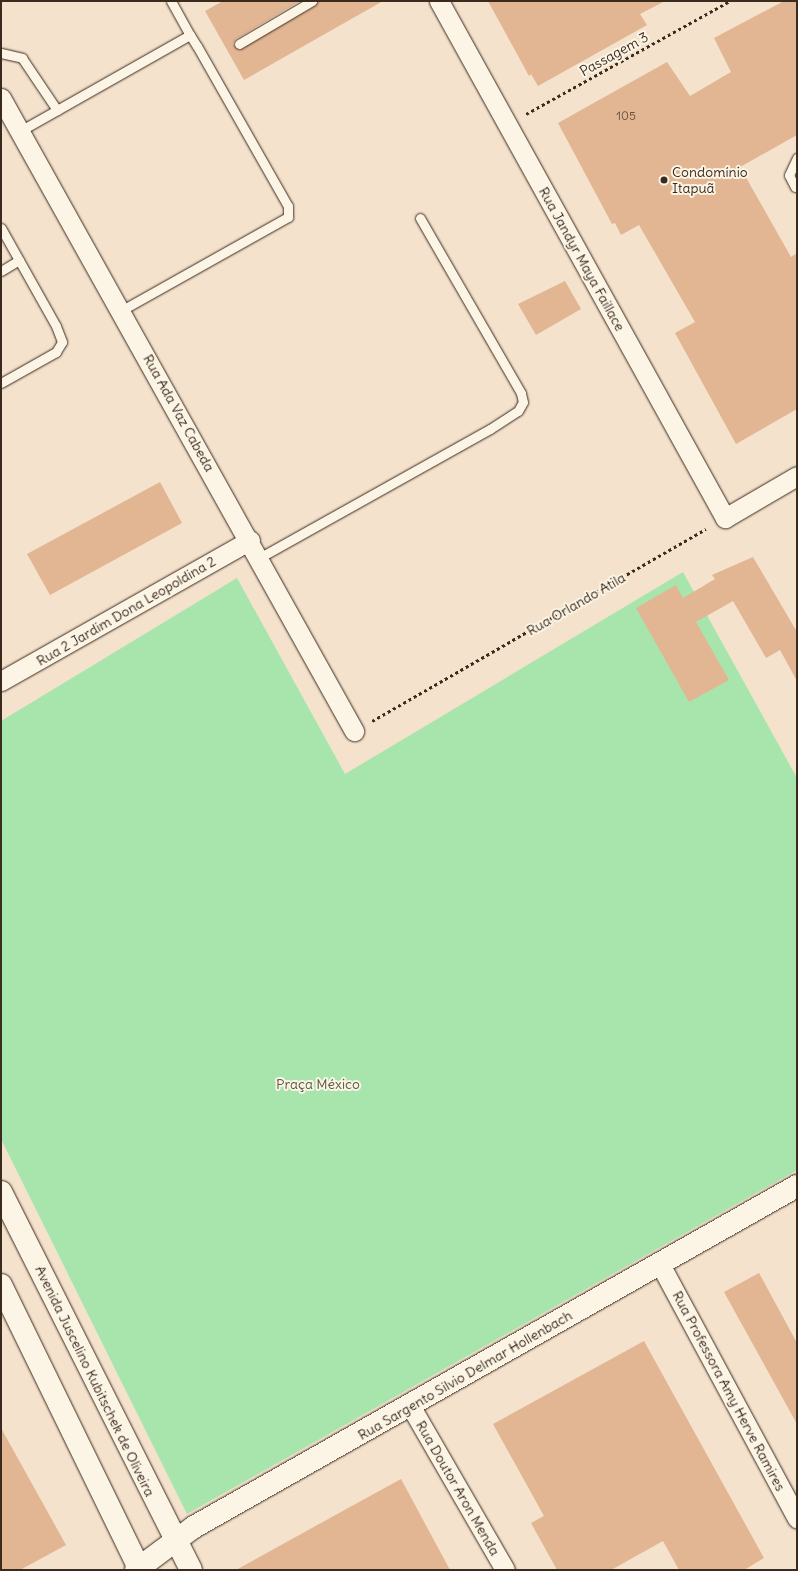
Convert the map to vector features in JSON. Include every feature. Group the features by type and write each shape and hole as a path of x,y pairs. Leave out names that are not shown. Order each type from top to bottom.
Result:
{"street":[{"name":"Rua Jandyr Maya Faillace","path":"439,1 726,518"},
{"name":"Rua Ada Vaz Cabeda","path":"1,98 122,310 354,731"},
{"path":"726,518 797,476"},
{"name":"Rua 2 Jardim Dona Leopoldina 2","path":"1,681 250,540"},
{"name":"Rua Sargento Silvio Delmar Hollenbach","path":"138,1569 174,1540 411,1407 797,1186"},
{"name":"Avenida Juscelino Kubitschek de Oliveira","path":"1,1192 174,1540 191,1570"},
{"name":"Rua Professora Amy Herve Ramires","path":"660,1264 797,1518"},
{"path":"1,1285 138,1569"},
{"name":"Rua Doutor Aron Menda","path":"411,1407 505,1570"}],"lane":[{"path":"122,310 288,217 288,206 171,1"},
{"path":"239,44 312,1"},
{"path":"20,131 190,35"},
{"path":"1,54 22,58 57,110"},
{"path":"795,187 789,174 797,158"},
{"path":"259,558 490,429 518,410 523,402 521,393 420,218"},
{"path":"1,228 56,326 62,342 56,352 1,383"},
{"path":"1,271 19,260"}],"path":[{"name":"Passagem 3","path":"507,124 730,1"},
{"name":"Rua Orlando Atila","path":"354,731 726,518"}],"green space":[{"name":"Praça México","path":"683,572 797,778 797,1170 187,1514 1,1139 1,721 237,578 345,774"}],"building":[{"path":"223,1 300,1 236,39 233,44 239,50 315,6 318,1 383,1 244,80 205,11"},
{"path":"488,1 665,1 640,14 647,25 538,86 531,74 529,76"},
{"path":"784,1 797,1 797,135 740,167 791,257 797,253 797,409 736,444 675,333 695,322 639,225 621,235 615,223 612,224 558,123 667,62 690,96 731,72 714,38"},
{"path":"565,281 581,309 536,335 518,304"},
{"path":"160,482 182,523 50,595 27,554"},
{"path":"753,557 797,632 797,681 780,650 766,658 733,601 696,622 729,680 689,702 636,608 676,585 683,598 715,579 712,575"},
{"path":"759,1273 797,1343 797,1424 724,1292"},
{"path":"644,1341 764,1558 744,1570 679,1570 663,1541 611,1570 557,1570 531,1523 544,1516 493,1424"},
{"path":"1,1428 66,1545 20,1570 1,1570"},
{"path":"401,1479 450,1570 236,1570 330,1518"}],"place":[{"name":"Condomínio Itapuã","path":"664,180"}]}
